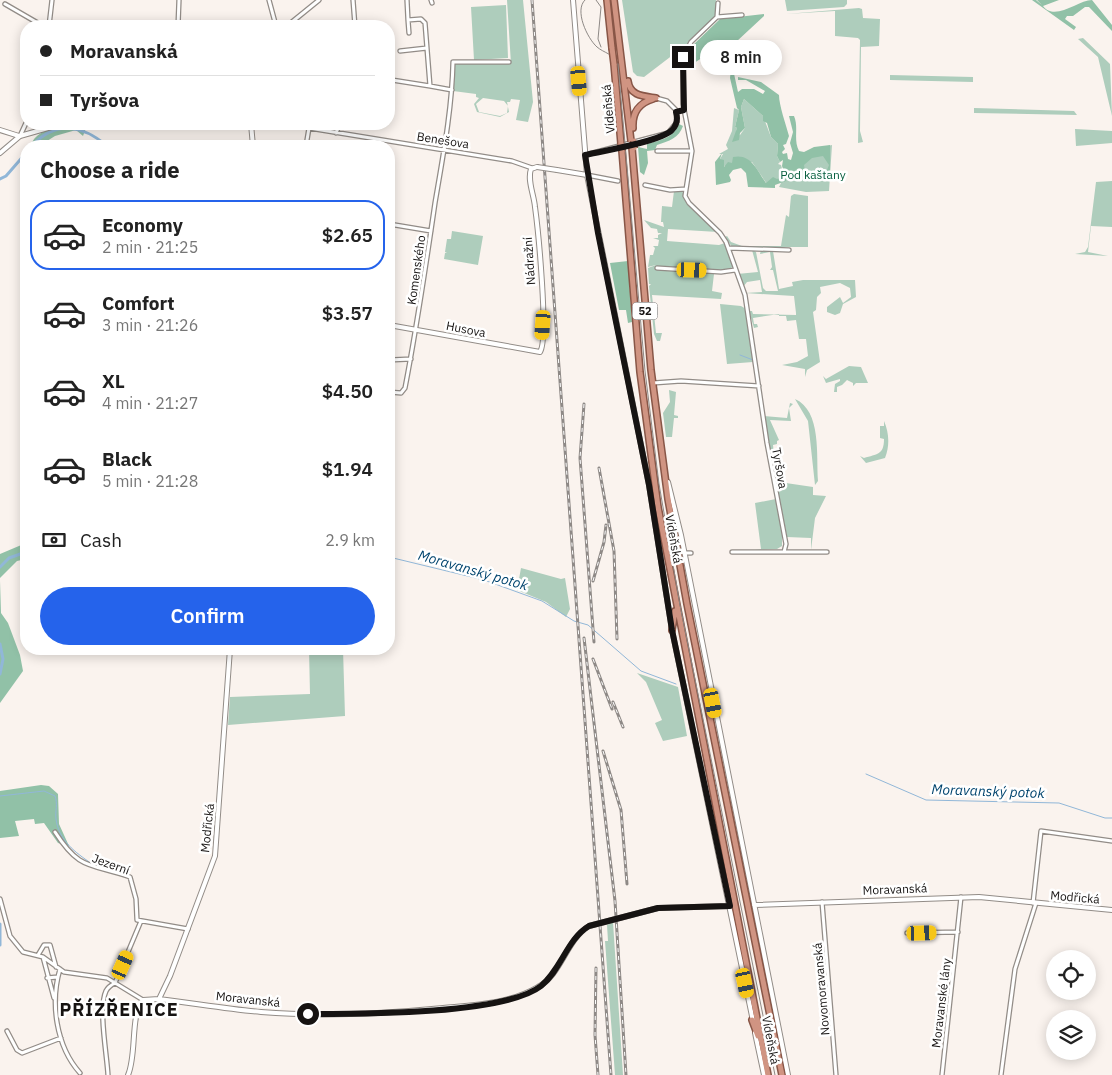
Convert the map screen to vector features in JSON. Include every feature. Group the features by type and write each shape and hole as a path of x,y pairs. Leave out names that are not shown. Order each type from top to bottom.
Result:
{"highway":[{"name":"Vídeňská","path":"607,0 622,151 640,372 658,507 675,606 768,1075"},
{"name":"Vídeňská","path":"614,0 633,141 632,156 653,383 664,466 683,585 782,1075"},
{"path":"622,56 631,90 638,95 656,98"},
{"path":"633,141 632,122 636,110 644,102 656,98"},
{"path":"672,630 675,606"},
{"path":"752,1020 768,1075"}],"street":[{"path":"50,20 52,0"},
{"path":"178,20 179,0"},
{"path":"270,0 275,20"},
{"path":"294,20 319,0"},
{"path":"353,0 355,20"},
{"path":"407,0 409,34"},
{"name":"Vídeňská","path":"573,0 587,175 649,485 672,630 764,1075"},
{"path":"717,17 718,3"},
{"path":"5,4 33,20"},
{"path":"645,185 670,190 686,189 692,152 684,110 683,57 691,42 717,17 742,15"},
{"path":"408,20 421,19 425,22 430,86"},
{"path":"400,51 428,48"},
{"name":"Komenského","path":"395,392 403,392 411,360 444,150 452,90 453,62 510,62"},
{"path":"395,80 452,90"},
{"path":"585,155 666,135 676,124 676,112 670,102 656,98"},
{"path":"676,112 684,110"},
{"path":"0,130 20,136"},
{"path":"20,136 23,130"},
{"path":"0,153 20,136 41,130"},
{"name":"Benešova","path":"319,130 380,140"},
{"name":"Benešova","path":"395,142 512,161 532,168 537,167 587,175"},
{"path":"657,152 692,152"},
{"name":"Nádražní","path":"532,168 530,177 535,205 543,325 542,350 540,352"},
{"path":"587,175 618,181"},
{"name":"Tyršova","path":"686,189 685,196 689,203 720,233 729,248 745,296 786,544 784,552"},
{"path":"395,225 431,231"},
{"path":"729,248 789,250"},
{"path":"657,268 721,272 735,270"},
{"name":"Husova","path":"395,326 540,352"},
{"path":"395,360 411,360"},
{"path":"653,383 672,381 759,386"},
{"name":"Vídeňská","path":"664,466 684,553 788,1075"},
{"path":"732,552 826,552"},
{"path":"684,553 691,553"},
{"name":"Modřická","path":"159,999 215,856 230,655"},
{"path":"1001,1075 1015,969 1034,903 1041,831 1112,841"},
{"name":"Jezerní","path":"55,832 67,850 79,860 96,869 130,877 136,899 136,917 137,920 141,921"},
{"name":"Moravanská","path":"754,905 962,896 1034,903"},
{"name":"Moravanské lány","path":"942,1075 962,896"},
{"path":"0,899 10,936 23,952 38,955 64,972 105,977 143,1000 138,1009 133,1059 128,1075"},
{"name":"Novomoravanská","path":"822,902 836,1075"},
{"name":"Modřická","path":"1034,903 1112,910"},
{"name":"Moravanská","path":"143,1000 159,999 289,1014 379,1014 487,1004 526,994 540,986 553,974 580,934 589,926 658,908 730,906"},
{"path":"108,1075 104,1023 105,995 107,989 115,983 141,921 188,929"},
{"path":"907,934 958,932"},
{"path":"38,955 44,945 50,945 58,968 54,998"},
{"path":"42,957 54,998 61,1038 80,1073"},
{"path":"47,978 57,977"},
{"path":"7,1031 17,1050 22,1053 61,1038"}],"green space":[{"path":"507,0 523,0 533,102 528,122 516,120 520,100 511,99 510,102 507,102 508,106 504,101 483,98 476,104 479,112 500,116 507,113 508,107 509,112 500,117 477,112 474,104 479,98 476,97 476,94 453,91 453,64 511,64"},
{"path":"622,0 716,0 715,17 679,56 676,55 678,51 644,77 637,76 633,72"},
{"path":"785,0 847,0 847,4 844,7 787,11"},
{"path":"1032,0 1036,0 1042,5 1037,0 1059,0 1043,6 1054,12 1092,0 1112,25 1112,31 1089,7 1085,7 1073,16 1067,16 1065,19 1076,27 1074,30"},
{"path":"506,5 508,58 474,60 471,7"},
{"path":"862,9 863,18 880,19 879,46 861,47 860,131 863,142 858,143 860,40 858,38 835,36 835,11 786,14"},
{"path":"764,14 736,42 734,57 708,54 691,65 687,64 688,52 693,45 720,19"},
{"path":"1083,38 1110,64 1112,116 1098,57 1078,39"},
{"path":"731,69 733,69 738,92 742,89 754,89 763,94 765,91 746,80 738,80 738,77 761,82 779,95 789,136 786,144 783,145 785,149 782,152 783,154 787,153 788,159 791,160 793,153 790,143 793,132 789,116 794,116 796,142 799,151 804,152 814,147 830,145 830,179 825,175 829,165 823,156 812,158 804,165 805,171 785,174 782,166 783,160 780,162 777,156 778,144 771,137 767,123 763,121 763,116 744,99 741,107 745,128 740,133 739,140 732,142 737,128 735,127 739,110 730,78"},
{"path":"890,75 973,77 973,82 890,80"},
{"path":"744,99 763,116 771,137 778,144 777,156 780,162 778,164 781,165 783,172 779,173 786,176 767,184 752,162 732,163 725,167 720,159 723,154 719,154 728,149 726,145 732,131 734,108 739,110 735,137 740,135 745,128 741,107"},
{"path":"974,108 1074,111 1077,115 974,113"},
{"path":"679,124 683,126 676,136 657,145 655,150 647,151 648,163 644,175 640,172 638,147 647,149 647,144 662,140 670,135"},
{"path":"1075,129 1112,131 1112,143 1076,146"},
{"path":"48,130 76,130 55,136 49,140 34,140"},
{"path":"76,130 85,130 83,136"},
{"name":"Pod kaštany","path":"832,145 829,191 806,192 779,187 782,181 786,181 786,177 792,174 815,149"},
{"path":"722,153 720,159 724,160 724,167 728,162 732,163 733,157 739,156 753,164 766,183 773,177 777,179 786,176 786,181 775,185 775,188 748,187 746,173 741,168 733,170 729,175 730,182 716,185 715,162"},
{"path":"1112,181 1112,227 1091,226 1088,252 1108,256 1075,254 1085,252 1088,247 1096,182"},
{"path":"674,191 682,191 691,208 718,232 668,229 667,241 719,245 725,243 733,267 723,271 662,266 672,271 673,269 718,273 720,274 714,274 712,291 722,293 721,299 652,295 656,333 662,333 660,341 657,341 654,334 649,286 651,284 649,284 648,268 656,265 648,267 650,255 653,255 655,248 653,246 658,246 659,240 653,238 658,238 658,235 662,233 658,233 657,229 651,228 644,220 664,227 663,222 661,222 662,206 672,207"},
{"path":"794,194 808,196 808,247 732,247 725,237 727,236 731,242 742,246 781,246 786,215 789,217 791,196"},
{"path":"452,231 483,236 478,265 444,259 445,253 447,253 445,252 447,239 451,239"},
{"path":"752,250 756,252 763,288 766,291 778,291 773,270 770,270 772,267 770,252 760,254 761,250 773,251 779,289 793,286 792,282 803,280 855,280 856,297 843,304 840,313 835,315 827,312 827,307 840,297 843,303 851,297 850,288 840,283 820,287 821,293 817,297 816,310 813,312 820,362 807,370 805,377 805,369 782,365 797,362 808,356 806,339 799,339 796,320 787,321 786,316 779,316 796,315 794,296 745,293 762,292 760,280 747,282 743,287 737,274 758,272"},
{"path":"628,261 632,322 628,323 626,310 619,310 610,263"},
{"path":"720,304 741,306 746,309 753,362 727,364"},
{"path":"749,311 752,311 753,314 776,315 753,318 754,324 757,324 758,327 754,328"},
{"path":"849,366 861,367 868,383 856,383 853,386 853,383 847,380 837,387 837,392 834,392 835,384 840,379 826,383 823,376 826,379"},
{"path":"669,390 676,392 674,415 678,416 678,418 674,418 672,437 666,437 663,413 670,402"},
{"path":"795,399 804,405 810,413 814,424 818,481 815,485 808,421"},
{"path":"789,408 791,421 770,420 779,440 777,444 773,445 774,455 777,455 777,460 771,459 764,416 787,418"},
{"path":"884,421 888,439 888,449 885,458 866,463 860,456 864,458 879,453 883,448 884,439 880,438 880,426 884,426"},
{"path":"775,464 778,464 779,482 813,487 813,495 826,496 815,518 811,550 811,538 787,537 773,467"},
{"path":"776,499 782,533 782,546 777,549 755,550 761,549 755,503"},
{"path":"20,546 20,560 0,578 0,554"},
{"path":"521,568 561,579 565,578 570,609 566,617 546,602 517,590"},
{"path":"0,581 1,613 8,623 20,655 23,671 0,703"},
{"path":"309,655 343,655 345,716 228,725 230,697 310,694"},
{"path":"637,673 678,687 687,736 663,741 655,723 662,720 646,682"},
{"path":"41,785 49,786 58,794 59,824 69,846 58,843 44,823 35,824 34,819 15,821 19,836 0,838 0,791"},
{"path":"613,922 623,1075 615,1075 605,941 608,941 607,925"}],"waterway":[{"path":"39,140 50,132 57,130"},
{"path":"79,130 99,140"},
{"path":"0,179 6,176 20,160"},
{"path":"740,355 753,360"},
{"path":"0,567 9,558 20,554"},
{"name":"Moravanský potok","path":"395,558 484,580 542,601 574,621 588,625 641,671 676,684"},
{"path":"0,644 3,659 0,674"},
{"name":"Moravanský potok","path":"866,774 926,800 1059,803 1105,818 1112,818"},
{"path":"0,796 44,791 55,796 56,819 60,834 74,850 92,864"},
{"path":"100,867 126,873"},
{"path":"0,924 0,945"}],"tram line":[{"path":"585,0 582,5 581,17 589,37 597,47 611,56 618,64 645,371 659,484 680,605 775,1075"},
{"path":"596,0 601,7 598,39 601,47"}],"railway":[{"path":"532,0 611,1075"},
{"path":"584,404 580,458 594,642"},
{"path":"599,468 614,551 617,639"},
{"path":"593,581 604,542 606,525"},
{"path":"584,638 615,901 626,1075"},
{"path":"593,659 612,709"},
{"path":"613,702 623,727"},
{"path":"603,751 621,810 627,884"},
{"path":"596,968 595,1035 598,1075"}],"district":[{"name":"PŘÍZŘENICE","path":"119,1009"}],"route":[{"path":"308,1014 394,1013 487,1004 508,999 526,994 540,986 553,974 570,947 589,926 658,908 730,906 672,630 649,485 598,233 585,155 660,137 672,130 677,120 676,112 684,110 682,104 683,57"}]}
